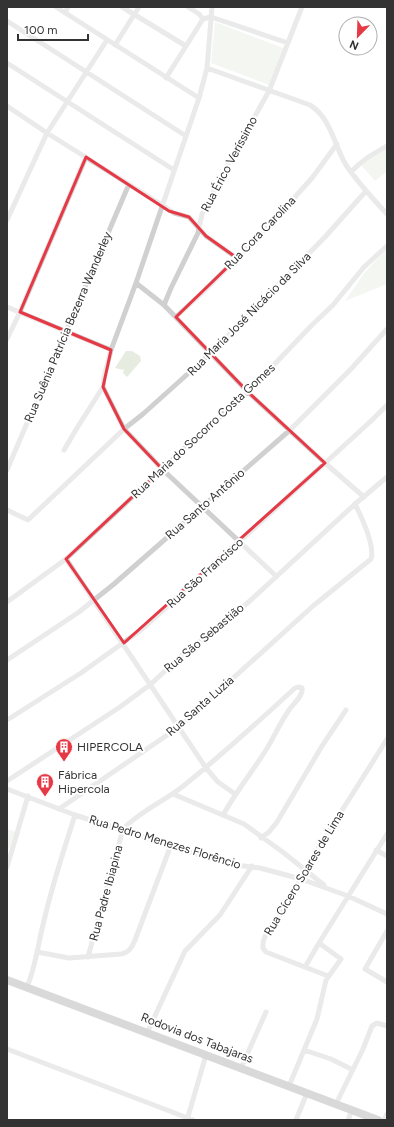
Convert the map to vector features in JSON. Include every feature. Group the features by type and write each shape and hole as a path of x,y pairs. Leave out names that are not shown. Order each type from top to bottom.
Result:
{"main road":[{"name":"Rodovia dos Tabajaras","path":"7,980 378,1120"}],"street":[{"path":"56,7 199,98"},
{"path":"65,13 68,7"},
{"path":"122,7 186,46"},
{"path":"115,45 139,7"},
{"path":"188,7 199,14 203,19"},
{"path":"64,450 103,387 111,350 136,283 199,98 207,68 212,7"},
{"name":"Rua Érico Veríssimo","path":"164,305 194,242 199,229 202,214 269,91 302,7"},
{"path":"166,78 203,19 211,17 288,43"},
{"path":"7,22 186,136"},
{"path":"7,220 47,133 107,40"},
{"path":"7,63 174,170"},
{"path":"207,68 310,105 315,109 320,114 351,172 387,214"},
{"path":"7,106 174,213 189,216 206,236 237,258"},
{"name":"Rua Cora Carolina","path":"176,317 237,258 307,183 337,144"},
{"path":"351,172 358,164 387,146"},
{"path":"7,339 86,157"},
{"name":"Rua Suênia Patrícia Bezerra Wanderley","path":"7,470 129,184"},
{"name":"Rua Maria José Nicácio da Silva","path":"7,510 28,520 124,429 154,405 211,353 325,237 366,191"},
{"name":"Rua Maria do Socorro Costa Gomes","path":"7,602 66,559 162,469 248,392 333,305 364,267 387,246"},
{"path":"136,283 164,305 248,392 364,497"},
{"path":"7,307 111,350"},
{"name":"Rua Santo Antônio","path":"7,660 95,600 290,430 387,330"},
{"path":"103,387 124,429 162,469 276,576"},
{"name":"Rua São Francisco","path":"7,720 81,673 124,643 162,612 387,405"},
{"name":"Rua São Sebastião","path":"7,781 151,684 181,656 246,604 355,504 387,477"},
{"name":"Rua Santa Luzia","path":"59,809 179,727 313,606 371,559 371,549 355,504"},
{"path":"66,559 124,643 206,768 222,785 235,794"},
{"path":"123,829 143,812 160,800 173,794 206,768 295,688 301,687 303,691 280,724 267,749 235,794 224,815"},
{"path":"261,838 269,832 277,822 322,746 346,710"},
{"name":"Rua Cícero Soares de Lima","path":"328,976 266,952 262,948 262,945 266,935 282,912 339,815 387,739"},
{"name":"Rua Pedro Menezes Florêncio","path":"7,788 75,815 230,864 252,866 301,879 348,896 387,914"},
{"path":"173,794 244,824 261,838 281,851 328,889"},
{"path":"7,867 28,796"},
{"path":"28,987 53,885 75,815"},
{"name":"Rua Padre Ibiapina","path":"88,957 123,829"},
{"path":"305,967 387,834"},
{"path":"37,952 60,957 88,957 124,954 131,948 142,923 171,845"},
{"path":"376,850 387,856"},
{"path":"147,1033 185,951 220,915 252,866"},
{"path":"387,931 366,965 365,970 387,982"},
{"path":"289,1086 317,1019 324,986 328,976 341,959 319,943"},
{"path":"241,1068 266,1012"},
{"path":"336,1104 372,1026 376,1023 387,1026"},
{"path":"7,1049 189,1119 206,1055"},
{"path":"304,1050 331,1059 353,1070"},
{"path":"296,1120 307,1093"},
{"path":"348,1120 352,1110"},
{"path":"384,1120 387,1114"}],"highlighted area":[{"path":"86,157 169,211 189,217 206,236 237,258 176,317 248,392 325,463 124,643 66,559 162,469 124,429 103,387 111,350 20,312"}],"shaded area":[{"path":"215,22 283,48 269,85 211,63"},
{"path":"387,148 387,171 375,181 361,165"},
{"path":"387,249 387,284 345,301 365,272"},
{"path":"126,351 132,351 140,356 141,361 127,377 123,373 124,370 115,368"},
{"path":"7,829 15,832 9,849 7,848"}],"place":[{"name":"HIPERCOLA","path":"64,762"},
{"name":"Fábrica Hipercola","path":"45,797"}]}
